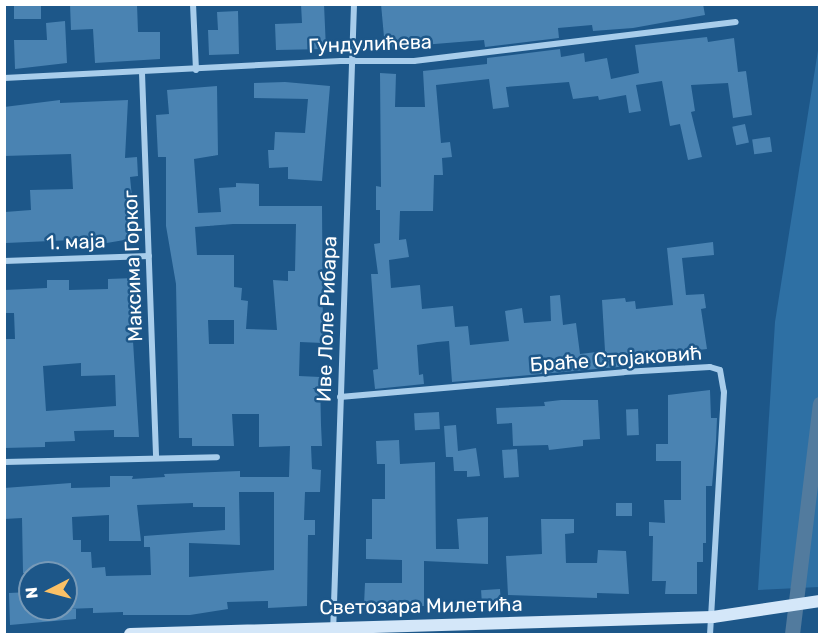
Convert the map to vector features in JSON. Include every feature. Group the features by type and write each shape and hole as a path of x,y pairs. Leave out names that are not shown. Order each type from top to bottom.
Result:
{"main road":[{"name":"Светозара Милетића","path":"130,634 311,627 333,633 713,617 804,606 819,601"}],"street":[{"path":"193,4 196,70"},
{"name":"Иве Лоле Рибара","path":"333,633 354,4"},
{"name":"Гундулићева","path":"4,78 414,61 736,22"},
{"name":"Максима Горког","path":"142,73 156,457"},
{"name":"1. маја","path":"4,261 148,256"},
{"name":"Браће Стојаковић","path":"340,397 624,372 710,367 720,370 724,392 711,571 713,617"},
{"path":"4,462 217,456"},
{"path":"710,634 713,617"}],"shaded area":[{"path":"819,44 819,587 758,590 775,322"}],"building":[{"path":"14,4 41,4 41,19 14,19"},
{"path":"70,4 137,4 138,32 160,32 160,59 95,63 93,29 71,30"},
{"path":"301,4 324,4 326,49 276,50 275,24 302,23"},
{"path":"381,4 703,4 705,15 633,28 593,31 592,25 558,28 559,38 485,47 484,40 385,48"},
{"path":"238,11 239,54 209,55 208,30 218,30 217,12"},
{"path":"65,21 67,63 15,69 14,40 47,40 46,23"},
{"path":"707,37 708,42 734,38 738,72 746,71 752,115 733,118 728,83 691,85 695,111 691,112 702,157 688,160 680,124 670,126 662,81 636,85 641,111 629,113 626,95 599,100 598,96 573,99 569,82 506,87 509,107 493,109 489,79 436,85 441,143 450,142 452,157 442,158 443,175 434,175 433,211 400,211 399,240 406,239 409,257 389,260 391,288 420,285 422,309 453,306 455,327 468,326 470,345 509,341 505,311 522,308 524,323 551,321 550,296 560,295 563,325 576,323 580,354 605,351 602,300 625,298 626,302 635,301 636,309 673,305 667,248 713,242 714,255 682,258 686,295 704,294 706,308 701,309 707,349 663,354 664,361 629,366 452,382 449,341 437,342 417,345 419,375 423,374 424,384 375,389 373,370 378,369 371,274 378,274 374,244 380,243 380,210 376,210 376,186 381,187 380,73 396,74 395,107 425,107 423,71 487,64 487,58 560,49 561,57 584,53 585,62 607,58 611,79 639,73 635,45"},
{"path":"285,82 330,86 322,181 288,179 288,167 269,168 268,150 274,150 275,132 305,133 308,99 254,98 254,83"},
{"path":"217,86 218,155 194,159 198,213 221,212 219,188 236,187 236,183 259,184 259,206 322,206 323,343 300,342 299,376 320,377 322,446 311,446 312,469 321,470 320,492 305,492 304,520 315,520 315,535 308,535 307,606 268,608 268,601 227,602 228,609 190,615 93,613 93,608 78,609 78,561 23,561 22,518 4,519 4,488 71,483 71,488 110,487 110,476 133,476 132,479 165,477 164,474 240,471 240,477 289,477 290,446 259,447 259,414 232,414 234,446 192,446 192,438 179,438 176,284 166,226 166,157 158,157 156,115 169,114 167,90","holes":["233,224 296,224 295,271 288,271 288,281 273,280 277,330 246,329 248,301 241,300 242,288 234,287 234,255 197,255 195,227","208,320 234,320 234,344 209,344","239,492 274,492 274,570 189,577 189,543 240,545","193,503 193,507 225,507 225,530 144,536 144,547 150,547 151,575 106,576 105,567 92,568 91,552 81,552 81,540 73,540 72,517 109,515 109,541 141,541 137,505"]},
{"path":"60,100 60,103 128,100 125,158 137,157 138,176 130,177 136,238 95,245 95,239 6,243 5,212 31,210 30,190 73,189 71,154 4,156 4,107"},
{"path":"745,124 749,143 736,145 732,127"},
{"path":"770,137 772,152 754,154 752,140"},
{"path":"134,278 136,325 132,325 139,437 114,437 114,430 74,431 75,441 45,442 45,447 4,448 4,339 15,339 14,313 4,313 4,290 47,288 47,280 69,280 69,290 108,289 108,279","holes":["81,363 81,376 115,375 116,406 46,411 43,366"]},
{"path":"710,390 711,418 717,418 716,441 712,486 706,486 706,543 703,543 703,562 697,562 697,594 665,594 666,581 652,581 653,536 649,536 649,522 665,523 664,500 681,500 681,461 656,461 656,444 668,444 668,395"},
{"path":"598,400 600,439 583,440 583,446 549,450 548,445 513,446 512,423 497,424 496,408 545,406 544,402"},
{"path":"626,409 638,409 639,435 627,435"},
{"path":"439,412 440,429 415,430 414,413"},
{"path":"456,425 458,451 476,448 480,476 467,477 467,471 454,471 453,457 446,457 444,426"},
{"path":"399,440 400,464 435,462 436,549 459,549 457,519 488,517 488,564 424,561 424,606 364,605 365,583 402,583 402,560 366,559 366,539 372,539 372,499 385,499 385,464 377,464 376,441"},
{"path":"517,449 519,477 504,478 502,450"},
{"path":"616,503 632,503 632,516 616,516"},
{"path":"541,519 574,519 574,533 565,534 566,563 597,563 598,550 626,551 629,594 597,593 597,598 508,595 506,556 542,554"},
{"path":"500,589 501,603 482,604 481,590"},
{"path":"9,593 18,593 18,621 54,621 10,625"}],"waterway":[{"path":"792,634 820,404"}]}
